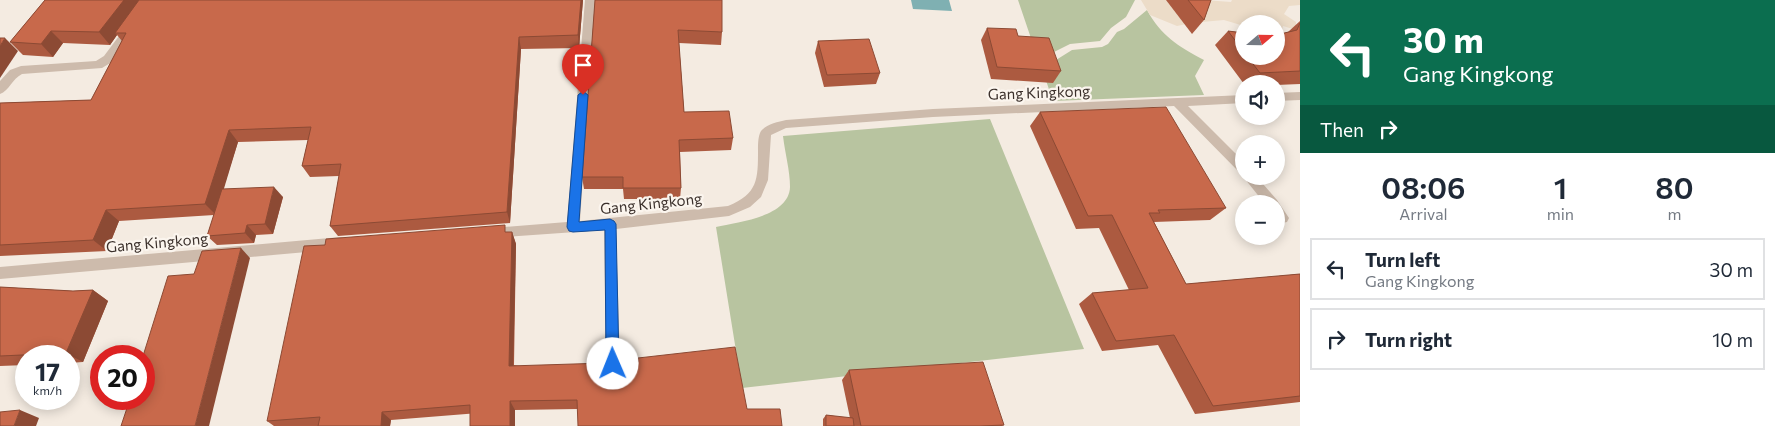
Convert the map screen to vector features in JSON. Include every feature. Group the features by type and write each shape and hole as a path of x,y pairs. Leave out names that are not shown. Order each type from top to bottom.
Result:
{"street":[{"path":"0,90 13,72 93,66 108,59 151,0"},
{"path":"573,227 590,0"},
{"path":"1285,97 1300,96"},
{"name":"Gang Kingkong","path":"477,234 610,224 729,211 746,205 756,196 762,184 766,133 773,128 786,124 934,113 1235,100"},
{"path":"1178,103 1235,161"},
{"path":"1257,185 1265,195"},
{"path":"610,224 613,364"},
{"name":"Gang Kingkong","path":"0,273 92,263 352,242"}],"green space":[{"path":"1018,0 1135,0 1126,17 1111,28 1100,41 1070,44 1052,53 1036,53"},
{"path":"1147,10 1164,34 1204,60 1195,76 1204,95 1053,101 1039,60 1056,60 1072,50 1102,47 1108,44 1117,32 1124,29"},
{"path":"990,119 1084,349 742,388 716,227 749,220 772,212 787,197 790,181 783,136"}],"shaded area":[{"path":"1141,0 1231,2 1232,0 1300,0 1300,5 1289,6 1284,14 1296,22 1296,30 1285,27 1285,15 1235,15 1235,23 1224,20 1177,26 1150,15"}],"water":[{"path":"911,0 949,0 952,11 913,9"}],"building":[{"path":"45,0 124,0 99,32 51,31 41,44 10,42"},
{"path":"139,0 581,0 578,35 519,37 507,212 330,226 341,164 302,166 311,127 229,130 205,204 106,210 93,240 0,245 0,103 91,100 126,33 115,33"},
{"path":"595,0 722,0 722,32 678,30 684,112 729,111 733,138 679,140 681,188 623,188 623,177 582,177"},
{"path":"1188,0 1211,0 1204,20"},
{"path":"1300,23 1300,71 1260,73 1254,65 1285,65 1285,33 1297,30"},
{"path":"987,28 1016,29 1018,36 1049,38 1061,71 997,67"},
{"path":"1228,31 1235,32 1235,40"},
{"path":"0,38 5,38 0,46"},
{"path":"869,39 880,73 827,75 818,41"},
{"path":"1166,107 1226,208 1158,210 1160,213 1149,213 1186,284 1300,274 1300,396 1213,406 1174,335 1116,341 1092,293 1148,288 1112,215 1088,216 1040,112"},
{"path":"274,187 265,224 247,225 245,233 207,236 222,189"},
{"path":"505,225 505,232 512,232 509,366 638,362 638,358 735,347 747,409 780,409 782,426 578,426 577,400 510,401 510,426 470,426 470,405 382,412 381,426 318,426 320,417 267,421 304,246 325,245 326,239"},
{"path":"241,248 195,426 121,426 126,410 155,410 155,345 146,345 168,276 194,274 202,251"},
{"path":"0,287 73,291 93,290 69,345 15,345 15,355 0,356"},
{"path":"983,362 1004,425 861,426 849,370"},
{"path":"20,410 14,426 0,426 0,412"},
{"path":"826,415 853,418 854,426 826,426"}],"route":[{"path":"583,95 573,227 610,224 613,364"}]}
